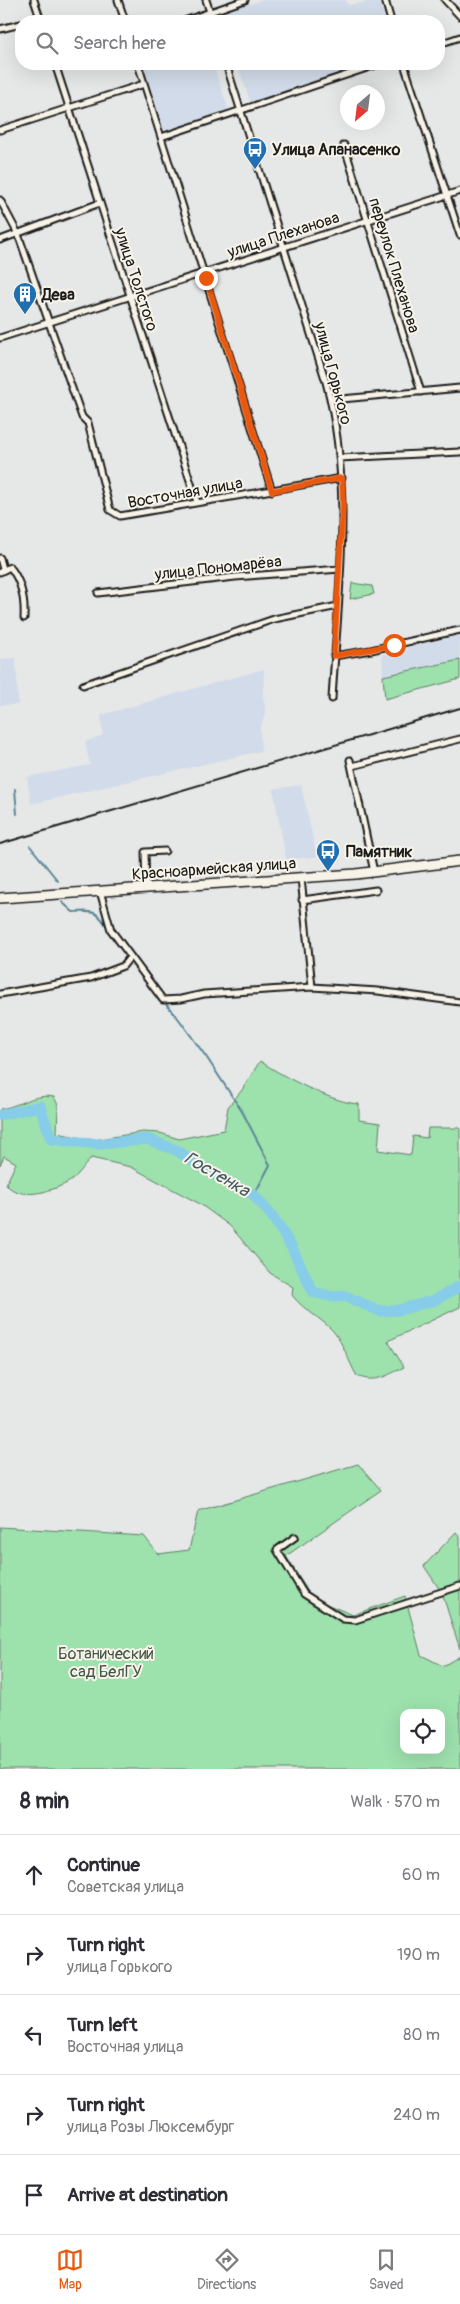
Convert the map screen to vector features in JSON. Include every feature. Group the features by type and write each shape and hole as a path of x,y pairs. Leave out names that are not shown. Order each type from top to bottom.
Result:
{"main road":[{"name":"Красноармейская улица","path":"0,898 374,873 460,861"}],"street":[{"path":"34,0 38,15"},
{"path":"118,0 123,15"},
{"path":"206,0 211,15"},
{"path":"201,15 245,0"},
{"path":"385,0 389,15"},
{"path":"445,0 460,16"},
{"path":"0,29 15,25"},
{"path":"445,42 460,37"},
{"name":"улица Толстого","path":"56,70 197,502"},
{"path":"140,70 272,491"},
{"name":"улица Горького","path":"228,70 331,400 342,478 340,569 332,699"},
{"path":"161,137 361,70"},
{"path":"406,70 460,234"},
{"path":"0,130 144,84"},
{"name":"переулок Плеханова","path":"344,145 369,220 421,392"},
{"name":"улица Плеханова","path":"0,338 460,191"},
{"path":"0,200 18,234 48,322"},
{"path":"0,240 100,203"},
{"name":"Восточная улица","path":"48,322 82,418 88,422 110,510 120,516 342,478"},
{"path":"331,400 460,388"},
{"path":"339,458 460,452"},
{"path":"0,558 2,571 10,567 17,576 24,602 24,618"},
{"name":"улица Пономарёва","path":"98,593 235,577 340,569"},
{"path":"83,685 274,619 338,606"},
{"path":"334,656 371,650 460,630"},
{"path":"352,766 460,739"},
{"path":"350,760 374,873"},
{"path":"146,888 146,852 165,851"},
{"path":"301,877 312,987"},
{"path":"302,900 376,890"},
{"path":"100,891 103,908 111,930 163,1000 208,994 312,987 378,991 460,1002"},
{"path":"0,994 91,978 123,966 130,957"},
{"path":"295,1537 278,1550 304,1594 343,1619 354,1620 460,1586"}],"shaded area":[{"path":"262,0 346,0 348,5 379,0 384,15 218,15"},
{"path":"144,70 215,70 229,111 164,131"},
{"path":"239,70 360,70 251,104"},
{"path":"460,635 460,660 383,676 382,654"},
{"path":"16,658 18,705 0,705 0,659"},
{"path":"264,669 263,695 266,713 260,728 261,751 31,804 27,777 90,765 85,742 103,735 101,715"},
{"path":"301,785 317,857 286,859 273,789"}],"green space":[{"path":"352,583 372,586 374,594 350,599"},
{"path":"460,660 460,679 385,699 383,676"},
{"path":"260,1061 294,1081 322,1094 359,1104 359,1120 380,1123 378,1150 411,1155 413,1136 427,1138 428,1128 460,1128 460,1307 388,1341 404,1367 387,1375 376,1379 357,1376 333,1331 296,1300 292,1295 293,1287 270,1273 230,1226 200,1204 131,1167 91,1158 74,1179 44,1192 27,1194 12,1189 6,1184 16,1163 4,1156 0,1165 0,1109 33,1098 54,1097 58,1105 57,1133 93,1140 143,1132 160,1133 179,1139 224,1130 228,1107 242,1090"},
{"name":"Ботанический сад БелГУ","path":"358,1464 381,1490 286,1556 312,1598 353,1615 405,1596 421,1655 443,1666 460,1656 460,1769 0,1769 0,1527 144,1536 158,1554 189,1550 198,1511"},
{"path":"456,1532 460,1537 460,1649 442,1593 424,1566"}],"waterway":[{"path":"15,789 17,814"},
{"path":"30,846 58,881"},
{"path":"62,902 73,912 95,913 109,930"},
{"path":"156,998 165,1003 178,1018 207,1058 243,1113 270,1165 254,1195"},
{"name":"Гостенка","path":"0,1115 40,1106 51,1139 99,1144 147,1139 176,1150 221,1179 254,1195 272,1216 291,1246 313,1292 334,1297 345,1296 380,1311 399,1310 435,1300 460,1286"}],"railway":[{"path":"0,844 460,708"}],"place":[{"name":"Улица Апанасенко","path":"255,170"},
{"name":"Дева","path":"25,315"},
{"name":"Памятник","path":"328,872"}],"route":[{"path":"206,278 272,491 342,478 343,502 334,656 394,645"}]}
